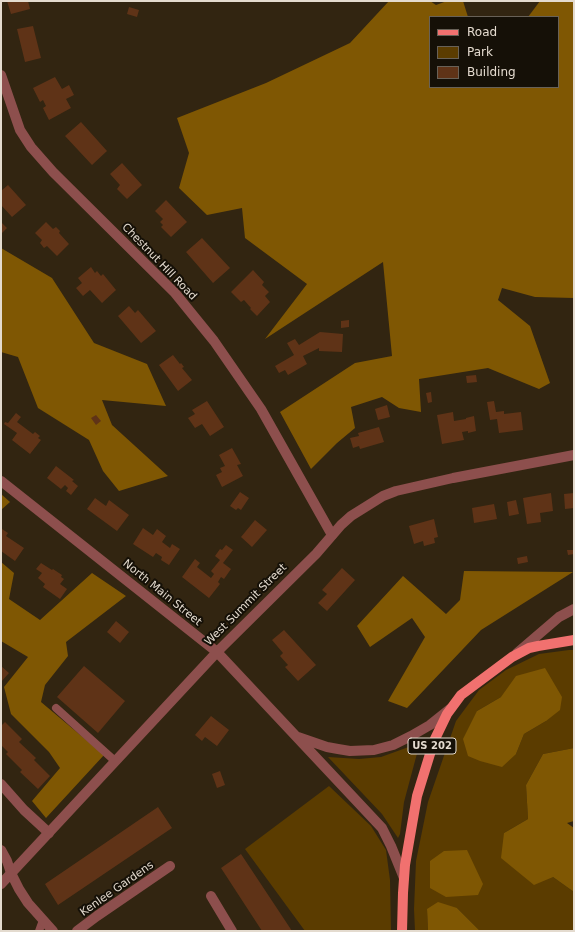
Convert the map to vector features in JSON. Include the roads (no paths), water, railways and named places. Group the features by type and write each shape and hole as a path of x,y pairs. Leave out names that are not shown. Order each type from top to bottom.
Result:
{"main road":[{"name":"US 202","path":"402,931 404,878 413,817 422,776 434,741 450,709 461,695 512,657 529,648 574,640"}],"street":[{"name":"Chestnut Hill Road","path":"1,75 20,130 31,147 53,172 175,293 214,342 261,409 332,535"},
{"name":"West Summit Street","path":"1,884 217,652 316,554 341,525 351,516 383,496 396,491 453,478 574,455"},
{"name":"North Main Street","path":"1,481 217,652 382,828 404,878"},
{"path":"512,657 559,617 574,610"},
{"name":"North Main Street","path":"297,737 338,749 350,751 374,750 393,746 430,725 450,709"},
{"path":"1,784 24,810 49,833"},
{"path":"1,850 8,861 11,874 28,903 53,931"},
{"name":"Kenlee Gardens","path":"77,931 96,916 170,866"},
{"path":"211,896 232,931"}],"lane":[{"path":"56,708 115,761"},
{"path":"39,931 43,920"}]}
